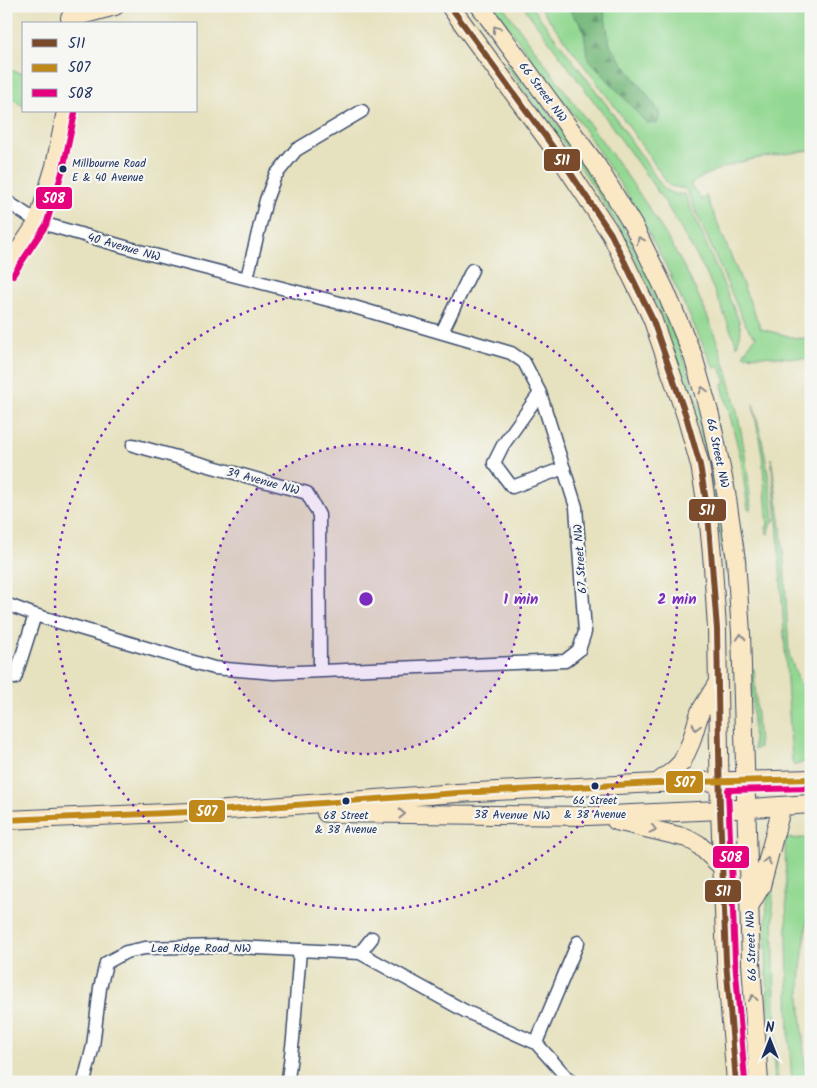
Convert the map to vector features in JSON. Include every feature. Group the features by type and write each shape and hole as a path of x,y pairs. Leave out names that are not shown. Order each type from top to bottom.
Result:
{"main road":[{"path":"68,16 115,6"},
{"name":"66 Street NW","path":"450,6 558,154 611,234 652,318 686,416 700,465 708,513 717,630 722,867 726,961 736,1082"},
{"name":"66 Street NW","path":"480,6 597,166 634,227 665,290 693,356 710,415 726,492 736,560 742,642 751,963 759,1082"},
{"path":"6,270 38,222 55,166 66,112"},
{"path":"657,783 682,762 691,742 700,712 717,683"},
{"name":"38 Avenue NW","path":"6,820 213,812 457,793 657,783 811,779"},
{"name":"38 Avenue NW","path":"213,812 588,816 811,804"},
{"path":"750,906 761,886 782,806"},
{"path":"588,816 682,836 698,844 722,867"}],"street":[{"path":"247,278 266,200 275,176 296,150 362,110"},
{"name":"40 Avenue NW","path":"6,201 38,222 150,254 344,304 511,353 524,362 531,375"},
{"path":"442,332 472,270"},
{"name":"67 Street NW","path":"320,670 565,661 579,650 585,632 576,507 540,393 531,375"},
{"path":"540,393 503,445 494,463 512,487 564,468"},
{"name":"39 Avenue NW","path":"133,445 307,493 319,515 320,670"},
{"path":"6,604 34,615 214,668 274,673 320,670"},
{"path":"15,678 34,615"},
{"path":"360,954 372,938"},
{"path":"536,1043 578,942"},
{"name":"Lee Ridge Road NW","path":"84,1082 94,1046 100,988 106,963 126,952 144,948 219,946 360,954 465,1011 536,1043 571,1082"},
{"path":"288,1079 300,950"}],"green space":[{"path":"492,6 503,6 630,180 659,224 685,270 708,318 725,364 742,436 751,509 748,509 741,459 722,385 726,383 720,366 714,368 666,266 634,205 578,120"},
{"path":"523,6 531,6 606,104 662,186 672,193 685,194 739,321 741,331 737,346 703,267 665,202 601,111"},
{"path":"539,6 569,6 573,16 581,23 586,41 658,110 611,47 603,6 811,6 811,150 763,157 733,164 704,176 690,185 702,200 706,195 761,329 796,338 811,339 811,359 743,355 756,336 751,333 744,322 686,189 670,186 616,108"},
{"path":"569,6 603,6 611,47 658,110 660,116 657,124 647,123 587,57 584,31 581,23 573,16"},
{"path":"509,64 572,145 600,188 626,232 670,324 688,372 708,440 724,535 728,574 726,574 710,477 693,408 675,353 654,299 629,247 602,199 506,66"},
{"path":"6,69 22,73 22,106 6,94"},
{"path":"753,404 771,491 774,521 769,527 769,534 767,534 766,527 768,525 762,454"},
{"path":"771,458 784,560 789,655 811,713 811,759 794,766 792,761 777,519"},
{"path":"751,669 754,669 759,747 754,750"},
{"path":"805,838 811,843 811,894 801,968 800,996 806,1082 792,1082 789,1040 785,839"},
{"path":"772,865 778,1082 775,1082 768,1000 766,946 768,892"}],"transit line":[{"name":"511","path":"450,6 558,154 611,234 652,318 686,416 700,465 708,513 717,629 720,810 726,961 736,1082"},
{"name":"508","path":"13,275 46,225 63,169 75,113"},
{"name":"507","path":"6,820 213,811 457,793 657,783 811,779"},
{"name":"508","path":"745,1081 735,960 728,790 811,788"}],"place":[{"name":"Millbourne Road E & 40 Avenue","path":"63,169"},
{"name":"66 Street & 38 Avenue","path":"595,786"},
{"name":"68 Street & 38 Avenue","path":"346,801"}]}
